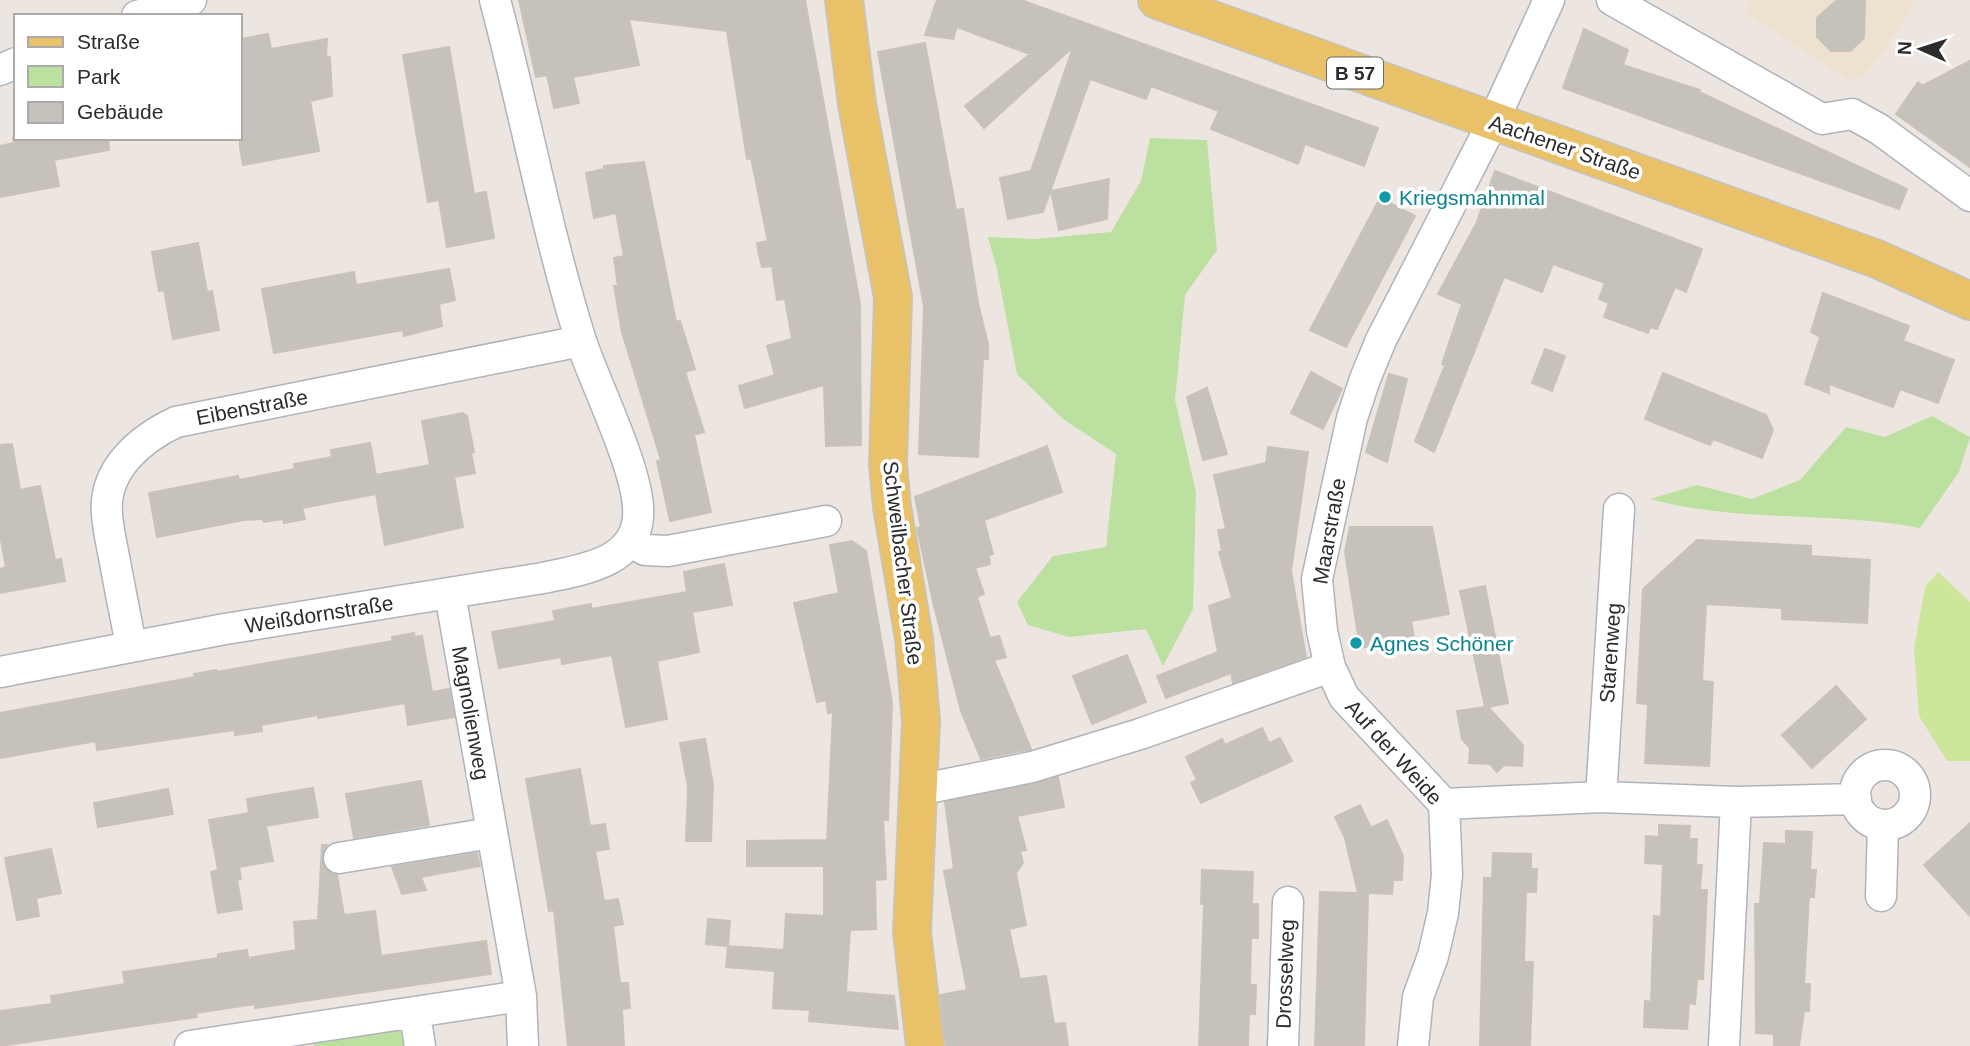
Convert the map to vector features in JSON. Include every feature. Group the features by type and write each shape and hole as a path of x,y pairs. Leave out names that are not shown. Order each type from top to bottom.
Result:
{"main road":[{"name":"Schweilbacher Straße","path":"844,0 857,104 893,296 888,464 892,507 914,639 921,721 912,932 925,1046"},
{"name":"Aachener Straße","path":"1157,0 1877,259 1970,302"}],"street":[{"path":"144,14 191,0"},
{"path":"495,0 581,341 635,487 639,518 630,541 645,550 668,551 826,521"},
{"name":"Maarstraße","path":"1330,667 1322,631 1317,579 1352,418 1381,340 1493,122 1549,0"},
{"path":"1612,0 1822,119 1852,114 1870,124 1970,197"},
{"name":"Eibenstraße","path":"131,646 106,512 110,486 124,458 135,451 148,435 176,422 581,341"},
{"name":"Starenweg","path":"1601,797 1619,509"},
{"name":"Weißdornstraße","path":"0,672 131,646 593,568 616,556 630,541"},
{"name":"Magnolienweg","path":"450,594 521,996 523,1046"},
{"path":"919,790 1032,767 1140,734 1330,667"},
{"name":"Auf der Weide","path":"1330,667 1344,697 1444,804 1447,875 1443,913 1433,956 1418,997 1413,1046"},
{"path":"1884,765 1903,771 1913,783 1914,803 1902,819 1883,825 1865,817 1856,799 1859,780 1866,772 1884,765"},
{"path":"1444,804 1601,797 1736,802 1856,799"},
{"path":"1724,1046 1736,802"},
{"path":"1881,896 1883,825"},
{"path":"338,858 491,833"},
{"name":"Drosselweg","path":"1283,1046 1288,902"},
{"path":"207,1045 521,996"},
{"path":"415,1014 420,1046"}],"shaded area":[{"path":"1749,0 1915,0 1901,27 1864,76 1849,81 1746,13"}],"green space":[{"path":"1150,138 1207,140 1217,250 1185,295 1175,400 1196,492 1193,609 1163,666 1146,629 1069,637 1028,625 1017,602 1053,556 1106,547 1116,454 1063,419 1017,374 997,269 988,237 1035,239 1111,232 1141,181"},
{"path":"1932,416 1970,437 1959,472 1920,528 1853,520 1717,511 1650,499 1697,485 1752,499 1800,480 1846,427 1885,437"},
{"path":"1938,572 1970,602 1970,761 1947,761 1919,716 1914,649 1925,587"},
{"path":"407,1024 410,1046 314,1046 313,1040"}],"building":[{"path":"519,0 805,0 860,304 861,445 826,446 824,385 745,408 739,386 775,375 767,346 792,339 785,299 777,300 772,266 762,267 759,255 757,243 768,241 751,158 747,159 727,31 629,19 639,65 573,77 579,103 554,108 547,75 536,77"},
{"path":"937,0 1021,0 1378,128 1364,166 1305,144 1298,164 1211,129 1219,111 1151,86 1146,99 1090,79 1043,212 1008,219 1000,178 1031,171 1073,47 984,128 965,106 1030,54 957,27 953,39 925,35"},
{"path":"1837,0 1865,0 1864,38 1850,51 1831,51 1817,37 1817,18"},
{"path":"1584,29 1628,50 1623,65 1700,90 1699,92 1907,189 1899,209 1563,88"},
{"path":"268,34 271,49 327,39 326,58 330,57 332,96 310,101 319,151 243,165 240,148 242,39"},
{"path":"925,43 956,210 963,209 978,303 988,344 988,359 983,359 978,457 919,454 924,307 878,52"},
{"path":"449,47 474,194 486,192 494,238 447,247 439,200 428,202 403,55"},
{"path":"1970,61 1970,167 1896,114 1918,82 1922,86"},
{"path":"13,138 108,140 109,150 54,160 59,186 0,197 0,146 14,143"},
{"path":"644,162 676,322 680,321 695,369 685,372 704,432 694,435 711,512 670,521 657,461 661,460 622,332 614,286 618,286 614,258 624,256 616,213 594,218 586,173 604,169 604,166"},
{"path":"1495,171 1702,249 1686,292 1675,287 1657,329 1650,327 1648,333 1604,317 1609,303 1599,299 1605,283 1553,264 1542,292 1504,277 1434,452 1415,441 1445,365 1442,364 1462,304 1438,294 1476,224"},
{"path":"1109,179 1107,219 1059,230 1051,191"},
{"path":"1380,198 1415,216 1346,347 1310,330"},
{"path":"198,243 207,292 212,291 219,330 173,339 164,290 159,291 152,252"},
{"path":"449,269 455,300 439,304 442,326 404,336 403,330 274,353 262,289 354,272 356,285"},
{"path":"1823,293 1909,326 1903,341 1954,360 1938,403 1900,389 1893,407 1829,384 1829,393 1805,384 1820,337 1811,332"},
{"path":"1545,349 1565,356 1552,391 1532,383"},
{"path":"1311,372 1342,389 1323,429 1291,413"},
{"path":"1663,373 1766,415 1773,430 1762,458 1713,439 1710,445 1645,419"},
{"path":"1389,374 1407,379 1387,462 1366,452"},
{"path":"1207,388 1227,454 1203,460 1187,397"},
{"path":"463,413 467,416 475,473 454,477 463,527 385,545 376,494 302,508 305,519 284,523 283,519 264,522 263,519 244,520 157,537 149,493 238,476 239,480 295,469 294,464 332,457 331,450 370,443 376,475 430,465 422,421"},
{"path":"12,444 20,490 40,486 55,560 61,559 65,581 0,593 0,569 6,567 0,535 0,445"},
{"path":"1047,446 1062,492 984,520 993,554 989,555 990,564 975,568 984,594 977,597 990,638 999,636 1006,657 994,660 1031,749 981,759 961,711 934,606 917,528 921,527 915,497"},
{"path":"1268,447 1308,452 1291,571 1306,657 1233,683 1231,673 1166,698 1157,676 1218,652 1209,606 1232,598 1219,552 1222,551 1218,530 1226,529 1214,475 1266,463"},
{"path":"1350,527 1432,527 1449,614 1411,621 1414,637 1360,648 1345,552"},
{"path":"1697,540 1811,546 1811,556 1870,560 1867,623 1782,619 1782,608 1706,604 1702,681 1713,682 1709,766 1645,763 1648,704 1637,703 1643,589"},
{"path":"852,541 866,551 892,702 888,820 883,820 886,879 875,880 876,929 850,930 846,992 894,996 898,1029 809,1021 810,1010 773,1008 775,971 726,967 728,946 784,950 786,914 824,916 824,866 747,866 747,841 827,840 833,712 828,713 826,700 817,702 794,603 839,593 830,545"},
{"path":"724,564 732,605 692,612 699,652 657,661 667,719 626,727 612,655 562,664 561,657 499,668 492,632 555,621 553,611 591,604 591,609 687,592 684,572"},
{"path":"1485,586 1508,703 1488,707 1523,745 1522,766 1504,765 1497,772 1490,764 1469,763 1470,748 1462,739 1457,711 1485,707 1460,591"},
{"path":"414,633 415,637 422,636 432,692 449,689 454,717 408,725 405,703 261,725 262,731 235,735 234,730 97,750 96,741 0,758 0,713 195,677 194,674 393,641 392,637"},
{"path":"1127,655 1146,702 1092,724 1073,676"},
{"path":"1836,686 1866,719 1812,768 1782,735"},
{"path":"1262,728 1269,743 1280,738 1292,761 1201,803 1191,783 1197,780 1186,757 1222,739 1225,745"},
{"path":"705,739 713,785 711,841 686,841 688,787 680,743"},
{"path":"580,769 590,826 605,824 609,849 595,851 604,901 618,899 623,924 613,926 620,983 628,983 630,1008 622,1009 624,1046 568,1046 554,910 549,911 526,779"},
{"path":"1058,777 1064,807 1017,816 1026,850 1020,851 1023,863 1016,873 1026,925 1009,929 1020,979 1046,976 1054,1024 1065,1023 1068,1046 946,1046 940,995 967,990 944,871 954,869 945,802"},
{"path":"421,781 429,825 354,838 346,794"},
{"path":"313,788 318,817 266,826 273,861 239,867 241,879 237,880 242,909 218,913 211,872 218,870 209,820 249,813 247,799"},
{"path":"168,789 173,814 98,827 94,803"},
{"path":"1360,805 1371,828 1387,820 1403,856 1402,880 1393,880 1392,894 1368,893 1364,1046 1315,1046 1320,892 1358,893 1345,838 1335,817"},
{"path":"1970,823 1970,916 1924,865"},
{"path":"1659,825 1690,826 1689,839 1697,839 1696,865 1702,865 1700,890 1707,890 1703,979 1697,979 1695,1004 1689,1003 1687,1029 1644,1027 1645,1001 1651,1002 1654,916 1661,917 1663,864 1645,863 1646,836 1659,837"},
{"path":"1786,831 1812,832 1810,870 1816,870 1814,897 1809,897 1804,984 1810,984 1809,1011 1804,1011 1799,1046 1774,1046 1774,1034 1756,1033 1755,904 1760,904 1764,843 1786,844"},
{"path":"322,845 327,845 322,860 325,869 337,875 344,915 375,911 381,956 486,941 491,974 255,1008 255,1004 196,1013 197,1017 0,1046 0,1011 52,1004 51,996 125,984 123,972 218,958 218,954 247,950 248,958 296,950 294,922 318,920"},
{"path":"51,849 61,893 36,898 39,916 17,920 5,858"},
{"path":"477,853 480,866 421,877 426,890 402,894 392,867"},
{"path":"1493,853 1531,854 1531,869 1537,869 1536,892 1526,892 1524,962 1533,962 1530,1046 1480,1046 1484,878 1492,878"},
{"path":"1202,870 1253,872 1252,904 1258,904 1258,938 1251,938 1250,985 1256,985 1255,1014 1249,1014 1248,1046 1199,1046 1204,904 1201,904"},
{"path":"708,919 730,921 728,946 706,944"}],"place":[{"name":"Kriegsmahnmal","path":"1385,197"},
{"name":"Agnes Schöner","path":"1356,643"}]}
